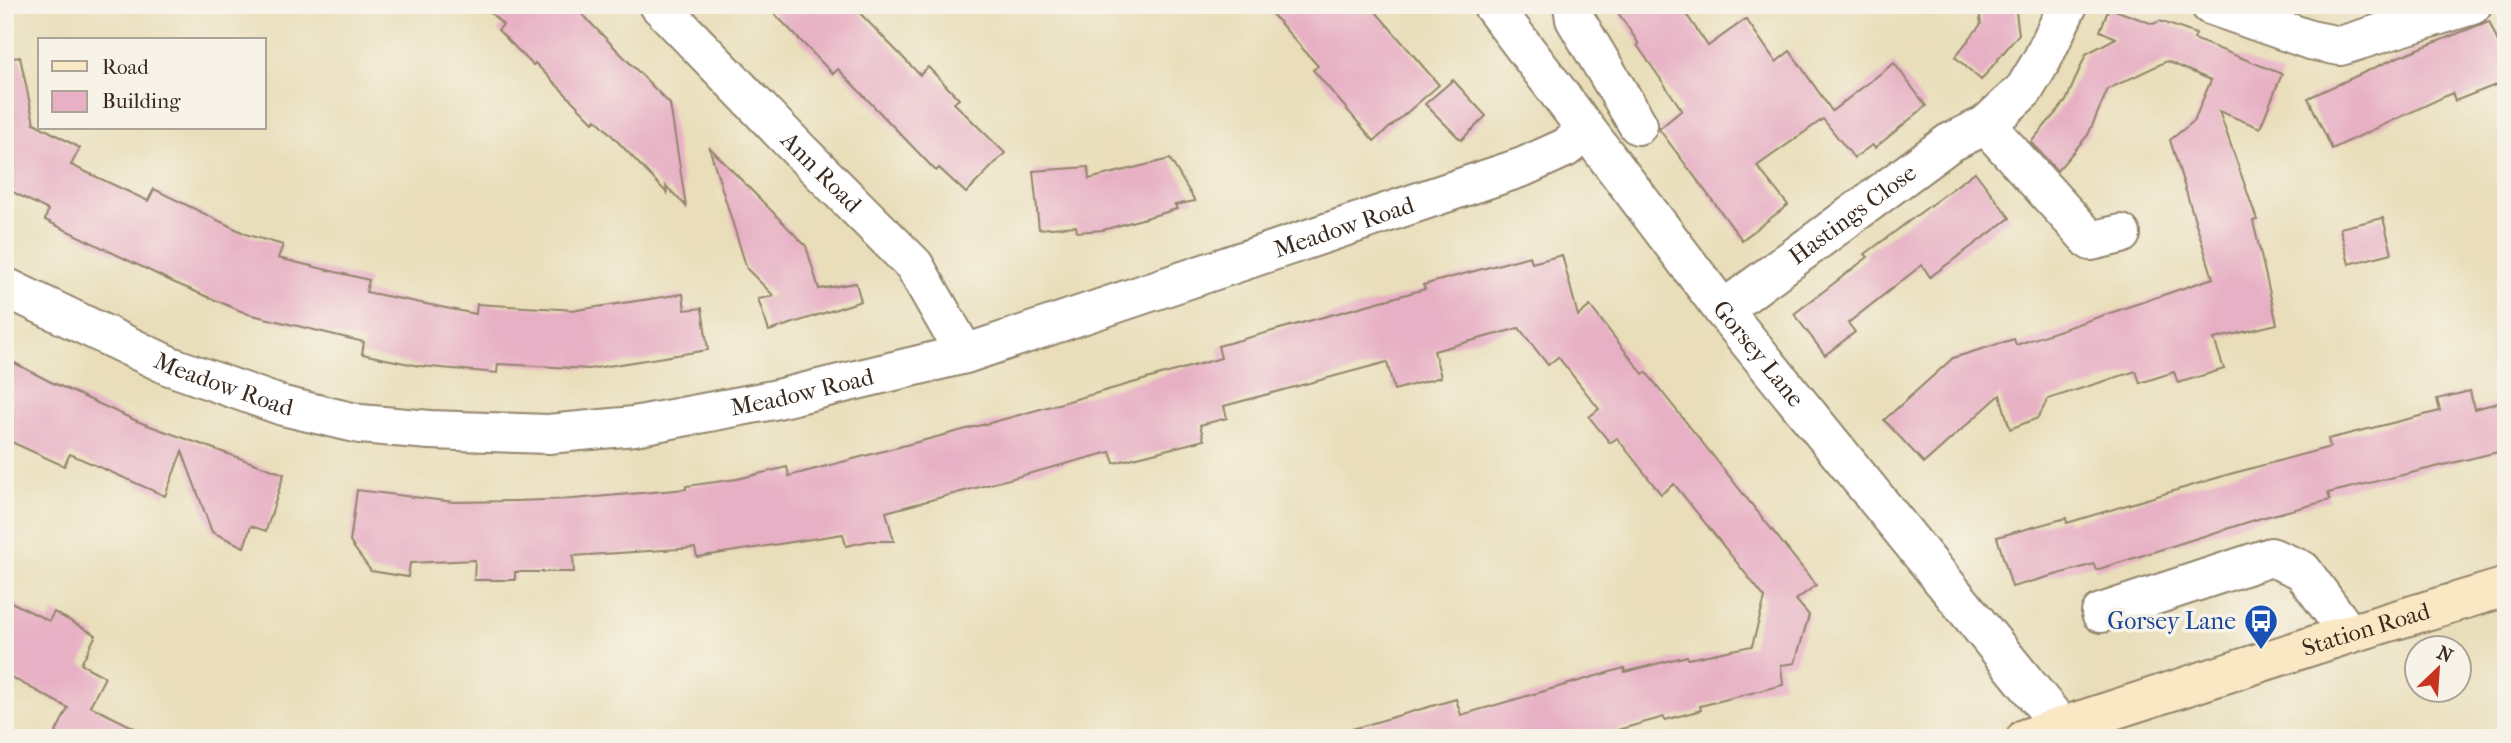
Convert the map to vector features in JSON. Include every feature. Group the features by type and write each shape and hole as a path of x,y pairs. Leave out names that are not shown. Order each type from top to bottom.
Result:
{"street":[{"name":"Ann Road","path":"659,5 914,265 965,354"},
{"name":"Gorsey Lane","path":"1492,5 2044,732"},
{"path":"1573,5 1575,19 1638,125"},
{"name":"Hastings Close","path":"1723,310 1949,143 1986,125 2024,90 2042,60 2068,5"},
{"path":"2210,5 2269,15 2310,40 2340,46 2472,5"},
{"path":"1986,125 2091,241 2121,234"},
{"name":"Meadow Road","path":"5,287 170,366 283,406 360,424 430,430 548,434 634,426 773,400 965,354 1523,167 1565,148 1586,132"},
{"path":"2101,614 2271,557 2302,570 2348,634"},
{"name":"Station Road","path":"2044,732 2348,634 2506,587"}],"green space":[{"path":"2316,5 2379,5 2351,11"}],"building":[{"path":"483,5 573,5 670,104 686,206 666,186 667,193 596,119 593,122 535,63 533,65 498,30 503,25"},
{"path":"766,5 852,5 920,75 928,67 959,99 954,103 1005,153 966,193 939,168 936,171 838,69 833,74"},
{"path":"1264,5 1370,5 1439,85 1374,141 1313,70 1318,66"},
{"path":"1613,5 1680,5 1708,46 1746,19 1776,62 1790,51 1832,111 1894,63 1926,106 1875,148 1872,145 1854,158 1823,119 1757,166 1788,205 1742,240 1659,129 1682,110"},
{"path":"1978,5 2015,5 2019,34 1981,80 1955,57 1981,24"},
{"path":"2109,8 2153,24 2160,21 2196,34 2194,39 2282,74 2260,128 2219,111 2257,220 2253,221 2277,324 2214,339 2224,369 2178,383 2174,372 2140,383 2136,371 2048,399 2038,418 2010,429 2000,395 1924,463 1884,420 1953,358 2014,339 2016,345 2213,278 2170,140 2194,121 2211,80 2167,61 2108,89 2088,135 2057,171 2031,142 2066,101 2086,54 2116,38 2100,31"},
{"path":"2489,21 2506,61 2506,81 2455,101 2452,93 2332,149 2308,98 2398,57"},
{"path":"20,57 34,123 38,125 38,130 47,130 80,148 71,165 148,201 154,189 248,235 283,245 278,258 369,280 366,292 476,314 477,304 577,310 683,294 685,310 702,308 708,350 589,369 498,364 497,373 419,366 362,354 364,342 248,314 175,283 45,220 48,210 5,188 5,59"},
{"path":"1453,80 1486,116 1461,140 1425,104"},
{"path":"709,147 806,246 819,289 856,283 861,301 769,331 758,299 774,296 747,269"},
{"path":"1170,159 1195,201 1175,205 1177,209 1103,230 1077,232 1076,226 1039,229 1033,171 1088,167 1089,179"},
{"path":"1975,172 2010,218 1930,277 1922,265 1848,323 1855,332 1825,355 1794,314 1868,257 1865,254"},
{"path":"2383,218 2392,253 2349,264 2340,228"},
{"path":"1562,255 1578,316 1590,306 1816,585 1796,600 1809,615 1795,663 1781,665 1783,685 1700,706 1701,710 1665,720 1664,717 1589,738 1353,738 1352,729 1456,699 1461,715 1624,668 1625,672 1687,656 1688,659 1752,646 1765,598 1674,484 1661,494 1617,438 1610,443 1589,417 1599,409 1558,357 1548,365 1519,328 1434,351 1441,377 1394,390 1387,362 1224,406 1227,418 1200,425 1204,440 1114,463 1110,452 886,512 894,541 869,541 846,546 843,534 697,557 695,548 573,556 574,572 515,572 515,580 474,580 475,560 410,563 408,577 371,571 350,542 357,490 454,502 515,501 686,489 686,486 737,479 787,467 789,476 1221,358 1218,346 1425,289 1423,285 1530,256 1532,263"},
{"path":"5,358 139,422 284,474 266,531 251,526 244,547 212,532 182,451 165,496 70,454 64,466 5,439"},
{"path":"2470,391 2474,409 2506,401 2506,450 2328,493 2330,500 2261,518 2096,570 2094,564 2012,587 1997,537 2066,518 2067,523 2330,447 2328,439 2440,411 2437,399"},
{"path":"5,599 49,621 54,612 96,635 81,664 105,677 90,706 155,738 53,738 68,708 5,674"}],"place":[{"name":"Gorsey Lane","path":"2261,651"}]}
